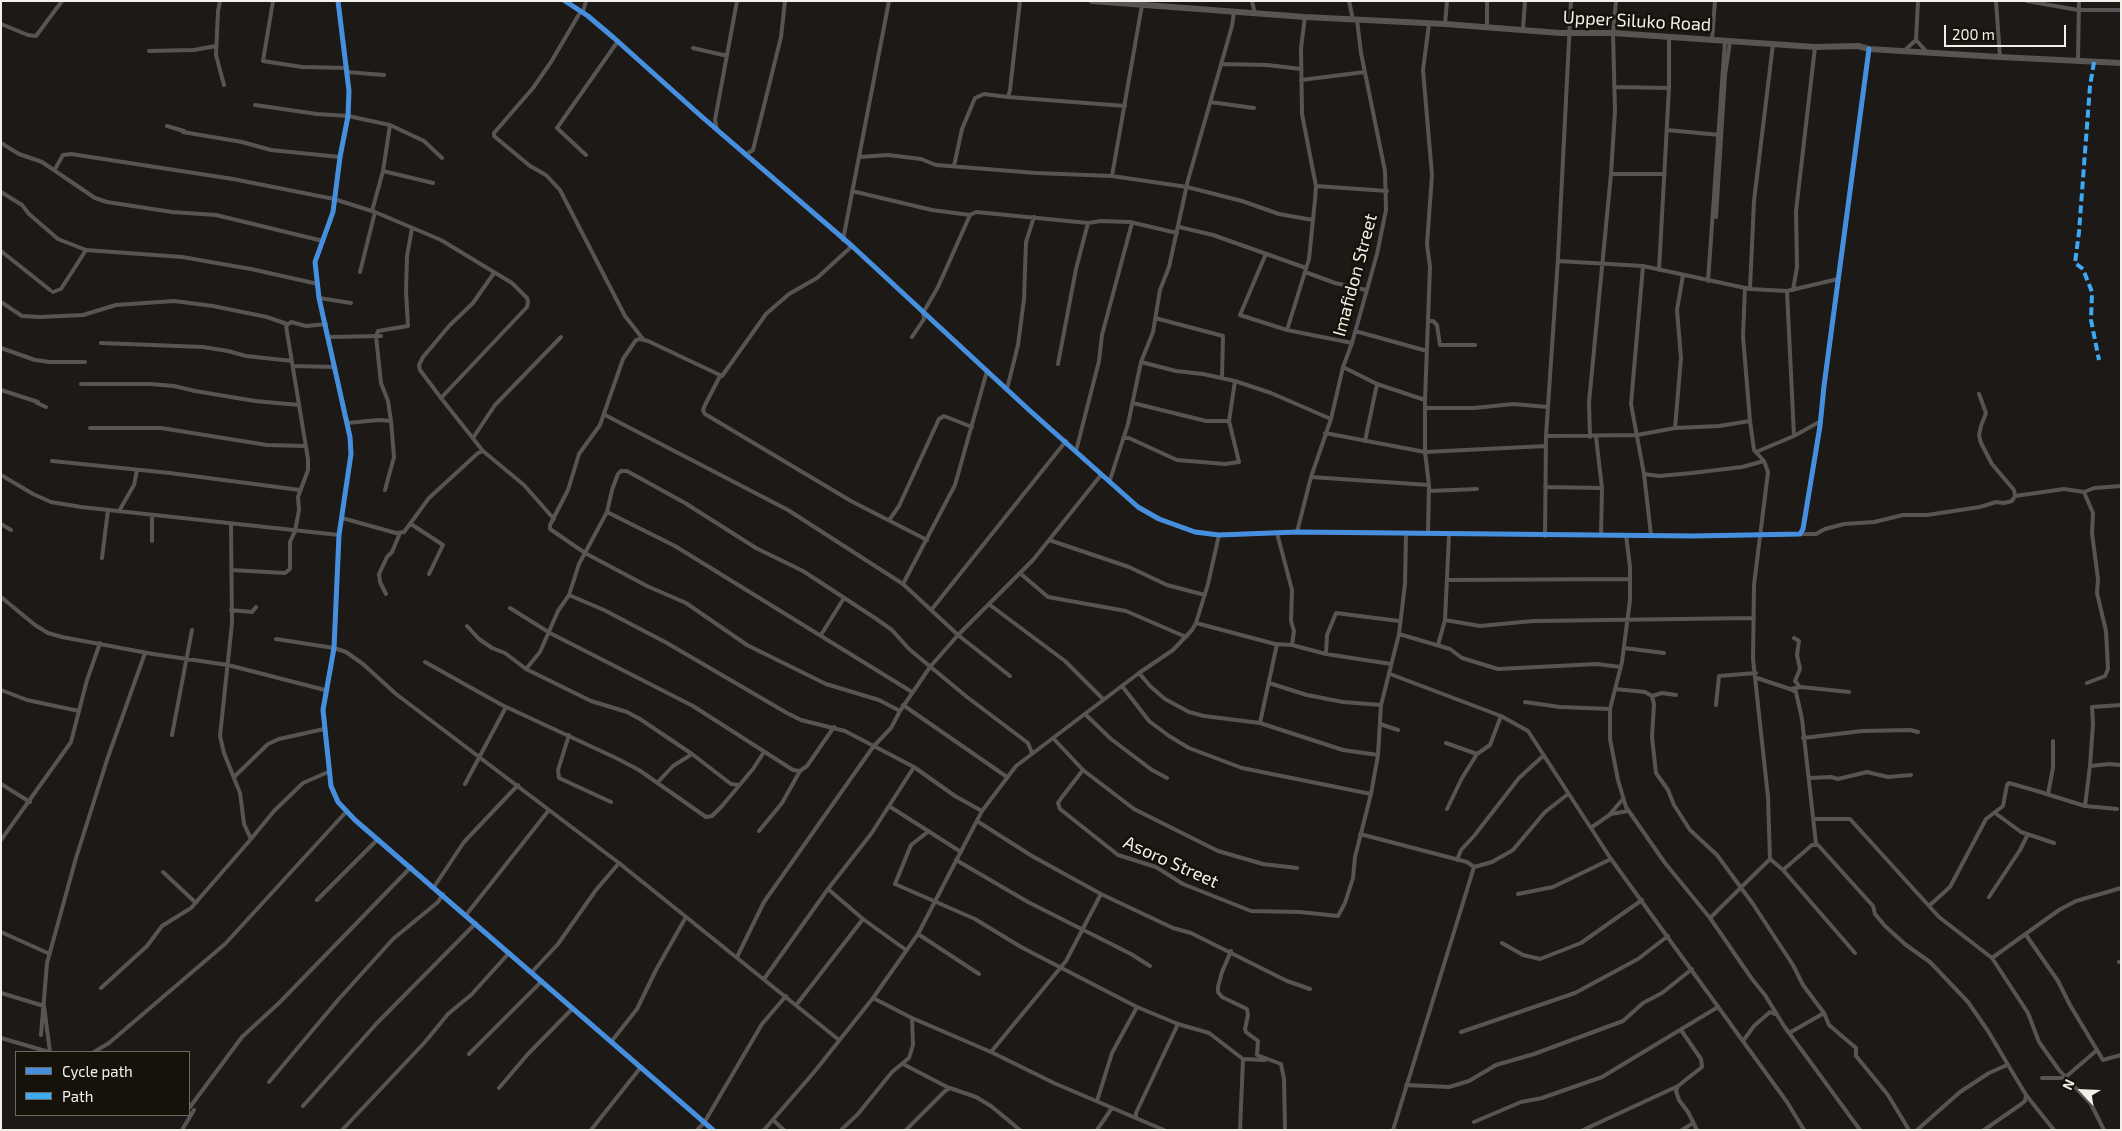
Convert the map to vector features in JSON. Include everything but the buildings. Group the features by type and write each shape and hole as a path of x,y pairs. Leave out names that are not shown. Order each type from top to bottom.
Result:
{"main road":[{"name":"Upper Siluko Road","path":"1092,1 1255,14 1446,24 1570,33 1613,33 1815,47 1858,46 1869,49 2121,63"}],"street":[{"path":"1,24 28,35 36,36 62,1"},
{"path":"220,1 216,55 224,85"},
{"path":"274,1 263,61 384,75"},
{"path":"338,1 350,91 348,116 340,157 333,212 315,262 320,298 347,423 351,454 339,535 334,648 326,690 324,729 328,772 334,794 346,812 443,894 531,973 713,1130"},
{"path":"566,1 618,41 745,155 852,246 1028,410 1066,441 1138,507 1159,519 1194,532 1219,535 1296,532 1545,536 1759,536 1816,534 1825,529 1844,524 1874,522 1904,515 1927,515 1980,507 1996,502 2012,501 2015,496 2014,490 1992,464 1981,443 1979,435 1986,413 1979,394"},
{"path":"586,1 582,12 547,68 533,88 494,133 494,136 530,166 546,175 560,190 584,233 621,308 643,339 687,358 720,376"},
{"path":"717,130 715,120 737,1"},
{"path":"745,155 753,150 777,54 785,1"},
{"path":"843,240 889,1"},
{"path":"1008,97 1020,1"},
{"path":"1252,1 1255,14"},
{"name":"Imafidon Street","path":"1296,532 1311,477 1331,419 1342,367 1352,343 1377,254 1386,210 1385,171 1355,20 1349,1"},
{"path":"1446,1 1446,24"},
{"path":"1486,27 1487,1"},
{"path":"1523,29 1524,1"},
{"path":"1545,536 1546,436 1558,261 1571,1"},
{"path":"1590,437 1589,402 1600,310 1602,263 1612,174 1615,88 1613,33 1616,1"},
{"path":"1712,40 1715,1"},
{"path":"1905,50 1916,40 1918,1"},
{"path":"1996,1 2000,57"},
{"path":"2027,1 2078,10 2121,10"},
{"path":"2078,60 2079,1"},
{"path":"1112,176 1142,5"},
{"path":"1110,480 1133,403 1141,362 1153,332 1160,290 1169,267 1187,187 1232,26 1234,12"},
{"path":"1287,330 1306,270 1316,186 1304,134 1301,69 1305,17"},
{"path":"1428,534 1429,486 1425,452 1425,400 1430,267 1427,244 1432,175 1423,70 1429,24"},
{"path":"1659,270 1669,88 1669,37"},
{"path":"1916,40 1926,51"},
{"path":"586,155 557,128 618,41"},
{"path":"1708,281 1727,42"},
{"path":"1750,289 1754,201 1773,44"},
{"path":"149,51 194,50 216,46"},
{"path":"1794,290 1797,267 1796,211 1815,47"},
{"path":"693,48 723,56 727,55"},
{"path":"1800,534 1804,528 1821,421 1869,49"},
{"path":"1221,64 1267,65 1301,69"},
{"path":"1301,80 1365,72"},
{"path":"1615,88 1669,88"},
{"path":"954,166 962,129 975,98 984,94 1125,106"},
{"path":"1210,102 1254,108"},
{"path":"255,104 348,116 390,125 424,141 442,158"},
{"path":"360,272 383,171 390,125"},
{"path":"167,126 202,135"},
{"path":"1667,129 1719,134"},
{"path":"183,132 242,142 271,150 340,157"},
{"path":"1716,217 1719,134"},
{"path":"1,143 19,154 55,169 95,198 107,202 172,212 216,215 323,241"},
{"path":"55,169 63,155 71,154 233,179 334,199 374,212 441,240 512,283 527,298 527,307 441,398"},
{"path":"859,157 888,155 921,159 936,165 1036,173 1112,176 1187,187 1242,201 1279,214 1313,220"},
{"path":"383,171 433,183"},
{"path":"1612,174 1665,174"},
{"path":"1316,186 1386,191"},
{"path":"852,191 932,210 970,214 976,212 1088,223 1101,221 1132,223 1177,233"},
{"path":"1,192 22,205 29,214 58,239 86,250 182,256 251,268 318,284"},
{"path":"912,337 924,319 923,313 938,287 970,214"},
{"path":"1007,389 1018,345 1024,299 1026,242 1034,217"},
{"path":"1058,364 1076,269 1088,223"},
{"path":"1076,451 1099,361 1104,329 1132,223"},
{"path":"1179,227 1213,235 1335,283 1366,290"},
{"path":"385,490 394,458 391,421 388,401 381,383 376,336 378,331 408,326 406,297 407,256 412,228"},
{"path":"852,246 817,278 789,294 766,314 738,352 726,373 720,376 703,410 705,414 851,500 927,540"},
{"path":"1,251 52,291 61,289 86,250"},
{"path":"1265,256 1240,315 1287,330 1352,343"},
{"path":"1558,261 1643,266 1750,289 1787,292 1838,278"},
{"path":"1643,266 1631,404 1644,474 1651,535"},
{"path":"494,273 473,303 450,325 423,357 419,365 420,370 484,451 524,485 554,519"},
{"path":"1675,428 1681,358 1676,310 1683,275"},
{"path":"1710,918 1770,859 1768,797 1753,659 1754,585 1768,472 1764,460 1756,452 1752,442 1743,336 1745,288"},
{"path":"1787,292 1794,436"},
{"path":"320,298 351,303"},
{"path":"1,302 22,316 40,317 83,315 116,306 174,301 258,315 287,324 291,322 306,326 326,324"},
{"path":"1155,318 1223,336 1222,378"},
{"path":"1428,321 1437,325 1440,345 1475,345"},
{"path":"231,570 285,573 291,565 290,542 295,531 300,490 308,470 306,446 286,331 287,324"},
{"path":"1355,331 1427,351"},
{"path":"328,337 381,336"},
{"path":"473,438 495,405 561,337"},
{"path":"643,339 636,340 623,359 605,415 579,454 568,490 550,525 552,531 585,553 652,589 686,603 747,645 815,679 879,700 900,711"},
{"path":"101,343 203,347 246,356 292,361"},
{"path":"1,348 35,360 85,362"},
{"path":"1141,362 1176,371 1234,380 1271,393 1331,419"},
{"path":"293,366 335,367"},
{"path":"1342,367 1377,384 1425,400"},
{"path":"903,584 955,485 987,371"},
{"path":"1123,438 1129,438 1178,460 1235,464 1238,462 1229,421 1234,380"},
{"path":"81,384 174,386 255,401 299,404"},
{"path":"1365,441 1377,384"},
{"path":"1,390 38,402"},
{"path":"29,399 46,407"},
{"path":"1133,403 1206,421 1229,421"},
{"path":"1425,408 1474,408 1512,404 1548,407"},
{"path":"605,415 788,510 903,584 958,635 1010,676"},
{"path":"890,519 899,506 939,419 944,416 972,428"},
{"path":"347,423 379,420 391,421"},
{"path":"1546,436 1596,437 1638,435 1675,428 1719,426 1750,421"},
{"path":"1756,452 1794,436 1821,421"},
{"path":"90,428 162,428 267,445 306,446"},
{"path":"1325,433 1425,452 1546,446"},
{"path":"1596,437 1602,488 1601,535"},
{"path":"932,609 1066,441"},
{"path":"342,518 400,533 404,532 429,498 478,454 484,451"},
{"path":"1644,474 1658,476 1692,473 1742,467 1764,460"},
{"path":"52,461 300,490"},
{"path":"119,511 134,485 137,470"},
{"path":"526,669 540,652 558,611 569,595 576,570 607,512 615,479 621,471 627,471 685,503 756,548 803,571 892,630 909,649 1028,743 1032,753"},
{"path":"1,475 33,494 51,502 152,516 339,535"},
{"path":"737,957 764,902 873,747 891,728 903,705 930,666 958,635 1020,574 1102,475"},
{"path":"1311,477 1429,486"},
{"path":"2015,496 2064,489 2084,492 2094,488 2121,486"},
{"path":"1545,487 1602,488"},
{"path":"1429,492 1477,489"},
{"path":"2084,492 2093,512 2092,533 2098,579 2097,593 2106,631 2108,669 2105,676 2087,683"},
{"path":"102,558 108,510"},
{"path":"607,512 675,546 912,692"},
{"path":"152,516 152,541"},
{"path":"1,524 12,530"},
{"path":"411,524 443,545 429,574"},
{"path":"231,525 232,610 220,736 224,753 240,793 244,824 251,839"},
{"path":"386,594 380,582 379,574 387,557 392,552 400,533"},
{"path":"1277,533 1292,590 1291,621 1294,631 1292,645"},
{"path":"1406,534 1405,584 1399,621 1399,634 1381,705 1378,755 1371,794 1360,834 1474,866 1492,862 1513,850 1546,812 1568,794"},
{"path":"764,1130 873,998 918,934 982,811 1016,766 1103,699 1159,660 1186,637 1196,623 1219,535"},
{"path":"1438,645 1445,620 1449,535"},
{"path":"1626,535 1630,600 1624,648 1610,709 1610,739 1623,799 1628,811 1665,863 1710,918 1772,1006 1787,1031 1860,1130"},
{"path":"1049,540 1128,567 1167,585 1204,595"},
{"path":"1020,574 1048,597 1126,611 1186,637"},
{"path":"1448,580 1630,579"},
{"path":"569,595 604,610 667,643 801,720 834,727 914,767 955,796 982,811"},
{"path":"1,597 35,626 48,633 146,653 228,665 326,690"},
{"path":"822,635 844,598"},
{"path":"990,605 1065,661 1103,699"},
{"path":"232,610 252,612 256,608"},
{"path":"510,608 550,632 693,706 786,766 800,771"},
{"path":"1326,654 1327,635 1336,613 1399,621"},
{"path":"1445,620 1480,626 1532,621 1754,618"},
{"path":"1196,623 1277,644 1292,645 1326,654 1390,664"},
{"path":"467,626 479,639 492,648 505,653 526,669 591,700 627,712 692,754 731,784 737,786 741,784"},
{"path":"172,735 192,630"},
{"path":"1399,634 1450,649 1462,658 1498,669 1597,664 1620,668"},
{"path":"1794,638 1799,641 1800,669 1795,682 1800,687"},
{"path":"276,639 334,648 346,652 363,664 396,694 619,863 797,1004 839,1040"},
{"path":"1,840 30,802 71,742 87,680 100,643"},
{"path":"1260,723 1277,644"},
{"path":"1624,648 1664,653"},
{"path":"41,1036 50,954 76,858 107,760 146,653"},
{"path":"425,662 506,707 569,735 639,770 706,817 710,817 716,812 741,784 764,752"},
{"path":"1139,673 1165,699 1189,712 1204,716 1260,723 1343,750 1378,755"},
{"path":"1390,674 1501,716 1528,731 1611,859 1787,1102 1804,1130"},
{"path":"1716,705 1719,676 1756,675 1794,689 1798,696 1816,844 1833,859 1868,900 1885,926 1906,945 1930,962 1968,1002 1988,1031 2026,1095 2054,1130"},
{"path":"1269,683 1307,695 1381,705"},
{"path":"1122,686 1149,721 1189,748 1242,768 1371,794"},
{"path":"1790,688 1800,687 1849,692"},
{"path":"1615,688 1645,692 1652,696 1654,704 1652,737 1656,773 1668,790 1674,805 1690,830 1717,855 1771,929 1803,985 1824,1013 1829,1025 1856,1048 1856,1056 1888,1096 1909,1130"},
{"path":"1,690 28,700 79,711"},
{"path":"1652,696 1662,693 1676,695"},
{"path":"1525,702 1560,707 1610,709"},
{"path":"903,705 1007,777"},
{"path":"2085,806 2093,724 2092,707 2121,705"},
{"path":"465,784 506,707"},
{"path":"1085,714 1111,739 1152,770 1167,778"},
{"path":"1447,809 1462,778 1477,754 1490,744 1501,716"},
{"path":"1380,724 1398,730"},
{"path":"759,831 782,803 800,771 807,766 834,727"},
{"path":"234,777 268,744 279,739 324,729"},
{"path":"1803,738 1862,731 1910,730 1918,732"},
{"path":"569,735 558,770 559,778 611,802"},
{"path":"1053,738 1083,770 1134,809 1218,851 1263,864 1297,868"},
{"path":"2048,794 2054,768 2053,741"},
{"path":"1446,743 1477,754"},
{"path":"657,782 673,766 692,754"},
{"path":"1457,860 1461,850 1519,778 1544,755"},
{"path":"2090,766 2121,765"},
{"path":"764,979 828,889 871,834 914,767"},
{"name":"Asoro Street","path":"1083,770 1058,803 1060,809 1118,855 1156,867 1183,884 1250,911 1300,912 1338,916 1345,903 1353,878 1360,834"},
{"path":"101,988 147,946 162,926 188,911 196,903 274,811 303,782 328,772"},
{"path":"1809,778 1830,777 1838,779 1867,772 1888,777 1911,775"},
{"path":"1930,905 1950,887 1986,819 2003,806 2005,787 2009,783 2085,806 2117,809"},
{"path":"1,784 30,802"},
{"path":"434,887 464,842 518,785"},
{"path":"1592,827 1609,815 1623,799"},
{"path":"889,806 961,852"},
{"path":"466,916 549,810"},
{"path":"1609,815 1628,811"},
{"path":"96,1051 109,1043 225,944 346,812"},
{"path":"1995,812 2017,830 2054,843"},
{"path":"1814,819 1850,819 1939,916 1992,958 2028,1013 2039,1042 2064,1076 2091,1104 2104,1130"},
{"path":"977,821 1032,856 1101,894 1173,928 1191,933 1287,980 1310,989"},
{"path":"929,831 911,845 895,884 975,919 1022,947 1137,1006 1178,1024 1209,1033 1243,1059 1280,1063 1283,1069 1285,1130"},
{"path":"1989,897 2020,850 2028,834"},
{"path":"317,900 378,839"},
{"path":"1783,870 1816,844"},
{"path":"1518,894 1552,887 1611,859"},
{"path":"1770,859 1783,870 1855,953"},
{"path":"956,860 1028,902 1131,954 1150,966"},
{"path":"531,973 558,944 596,890 619,863"},
{"path":"1393,1130 1474,866"},
{"path":"192,1108 210,1077 242,1037 279,1003 411,867"},
{"path":"163,872 196,903"},
{"path":"1992,958 2059,910 2076,901 2121,888"},
{"path":"828,889 863,919 906,950"},
{"path":"269,1082 338,1000 393,939 438,902 443,894"},
{"path":"991,1052 1070,954 1081,929 1101,894"},
{"path":"1502,943 1523,955 1540,959 1581,943 1642,900"},
{"path":"611,1042 637,1009 656,970 686,917"},
{"path":"797,1004 863,919"},
{"path":"303,1106 377,1023 476,923"},
{"path":"1,932 50,954"},
{"path":"918,934 979,974"},
{"path":"2026,935 2058,981 2097,1050 2106,1061 2121,1055"},
{"path":"1461,1032 1575,993 1638,959 1668,936"},
{"path":"1231,952 1222,972 1218,992 1222,997 1247,1009 1248,1014 1244,1029 1258,1041 1257,1055 1265,1060"},
{"path":"342,1130 425,1042 448,1014 471,995 509,953"},
{"path":"1406,1085 1449,1087 1468,1081 1496,1066 1623,1021 1642,1003 1662,993 1692,969"},
{"path":"469,1054 542,981"},
{"path":"1,993 44,1006 50,1051"},
{"path":"697,1130 704,1123 741,1061 748,1044 786,996"},
{"path":"873,998 912,1018 991,1052 1054,1083 1164,1130"},
{"path":"1097,1101 1112,1053 1134,1016 1137,1006"},
{"path":"1742,1041 1754,1026 1770,1012 1772,1006"},
{"path":"1474,1122 1521,1102 1542,1098 1602,1077 1718,1007"},
{"path":"498,1088 573,1008"},
{"path":"1770,1012 1778,1016"},
{"path":"1787,1031 1791,1032 1824,1013"},
{"path":"841,1130 858,1114 892,1072 909,1058 913,1045 912,1018"},
{"path":"1136,1118 1136,1113 1178,1024"},
{"path":"1583,1130 1678,1086 1702,1067 1703,1064 1681,1030"},
{"path":"1,1038 46,1051"},
{"path":"2042,1078 2064,1076 2097,1050"},
{"path":"1240,1130 1243,1059"},
{"path":"903,1064 991,1106 1020,1130"},
{"path":"1917,1130 1960,1092 2007,1064"},
{"path":"591,1130 641,1067"},
{"path":"1678,1086 1676,1091 1677,1097 1697,1130"},
{"path":"906,1130 950,1088"},
{"path":"1984,1130 2025,1101 2026,1095"},
{"path":"1097,1130 1112,1108"},
{"path":"182,1130 188,1116"},
{"path":"772,1120 784,1130"},
{"path":"1682,1130 1693,1122"}],"marked path":[{"path":"2094,62 2090,86 2075,263 2083,269 2092,292 2091,320 2099,360"}],"cycle path":[{"path":"338,1 349,91 348,116 340,157 333,212 315,262 319,298 350,437 351,454 339,535 334,648 323,710 331,786 338,802 355,820 713,1130"},
{"path":"565,1 588,16 614,38 852,246 1028,409 1138,507 1159,519 1195,532 1219,535 1297,532 1693,536 1800,534 1803,529 1820,426 1869,49"}]}
